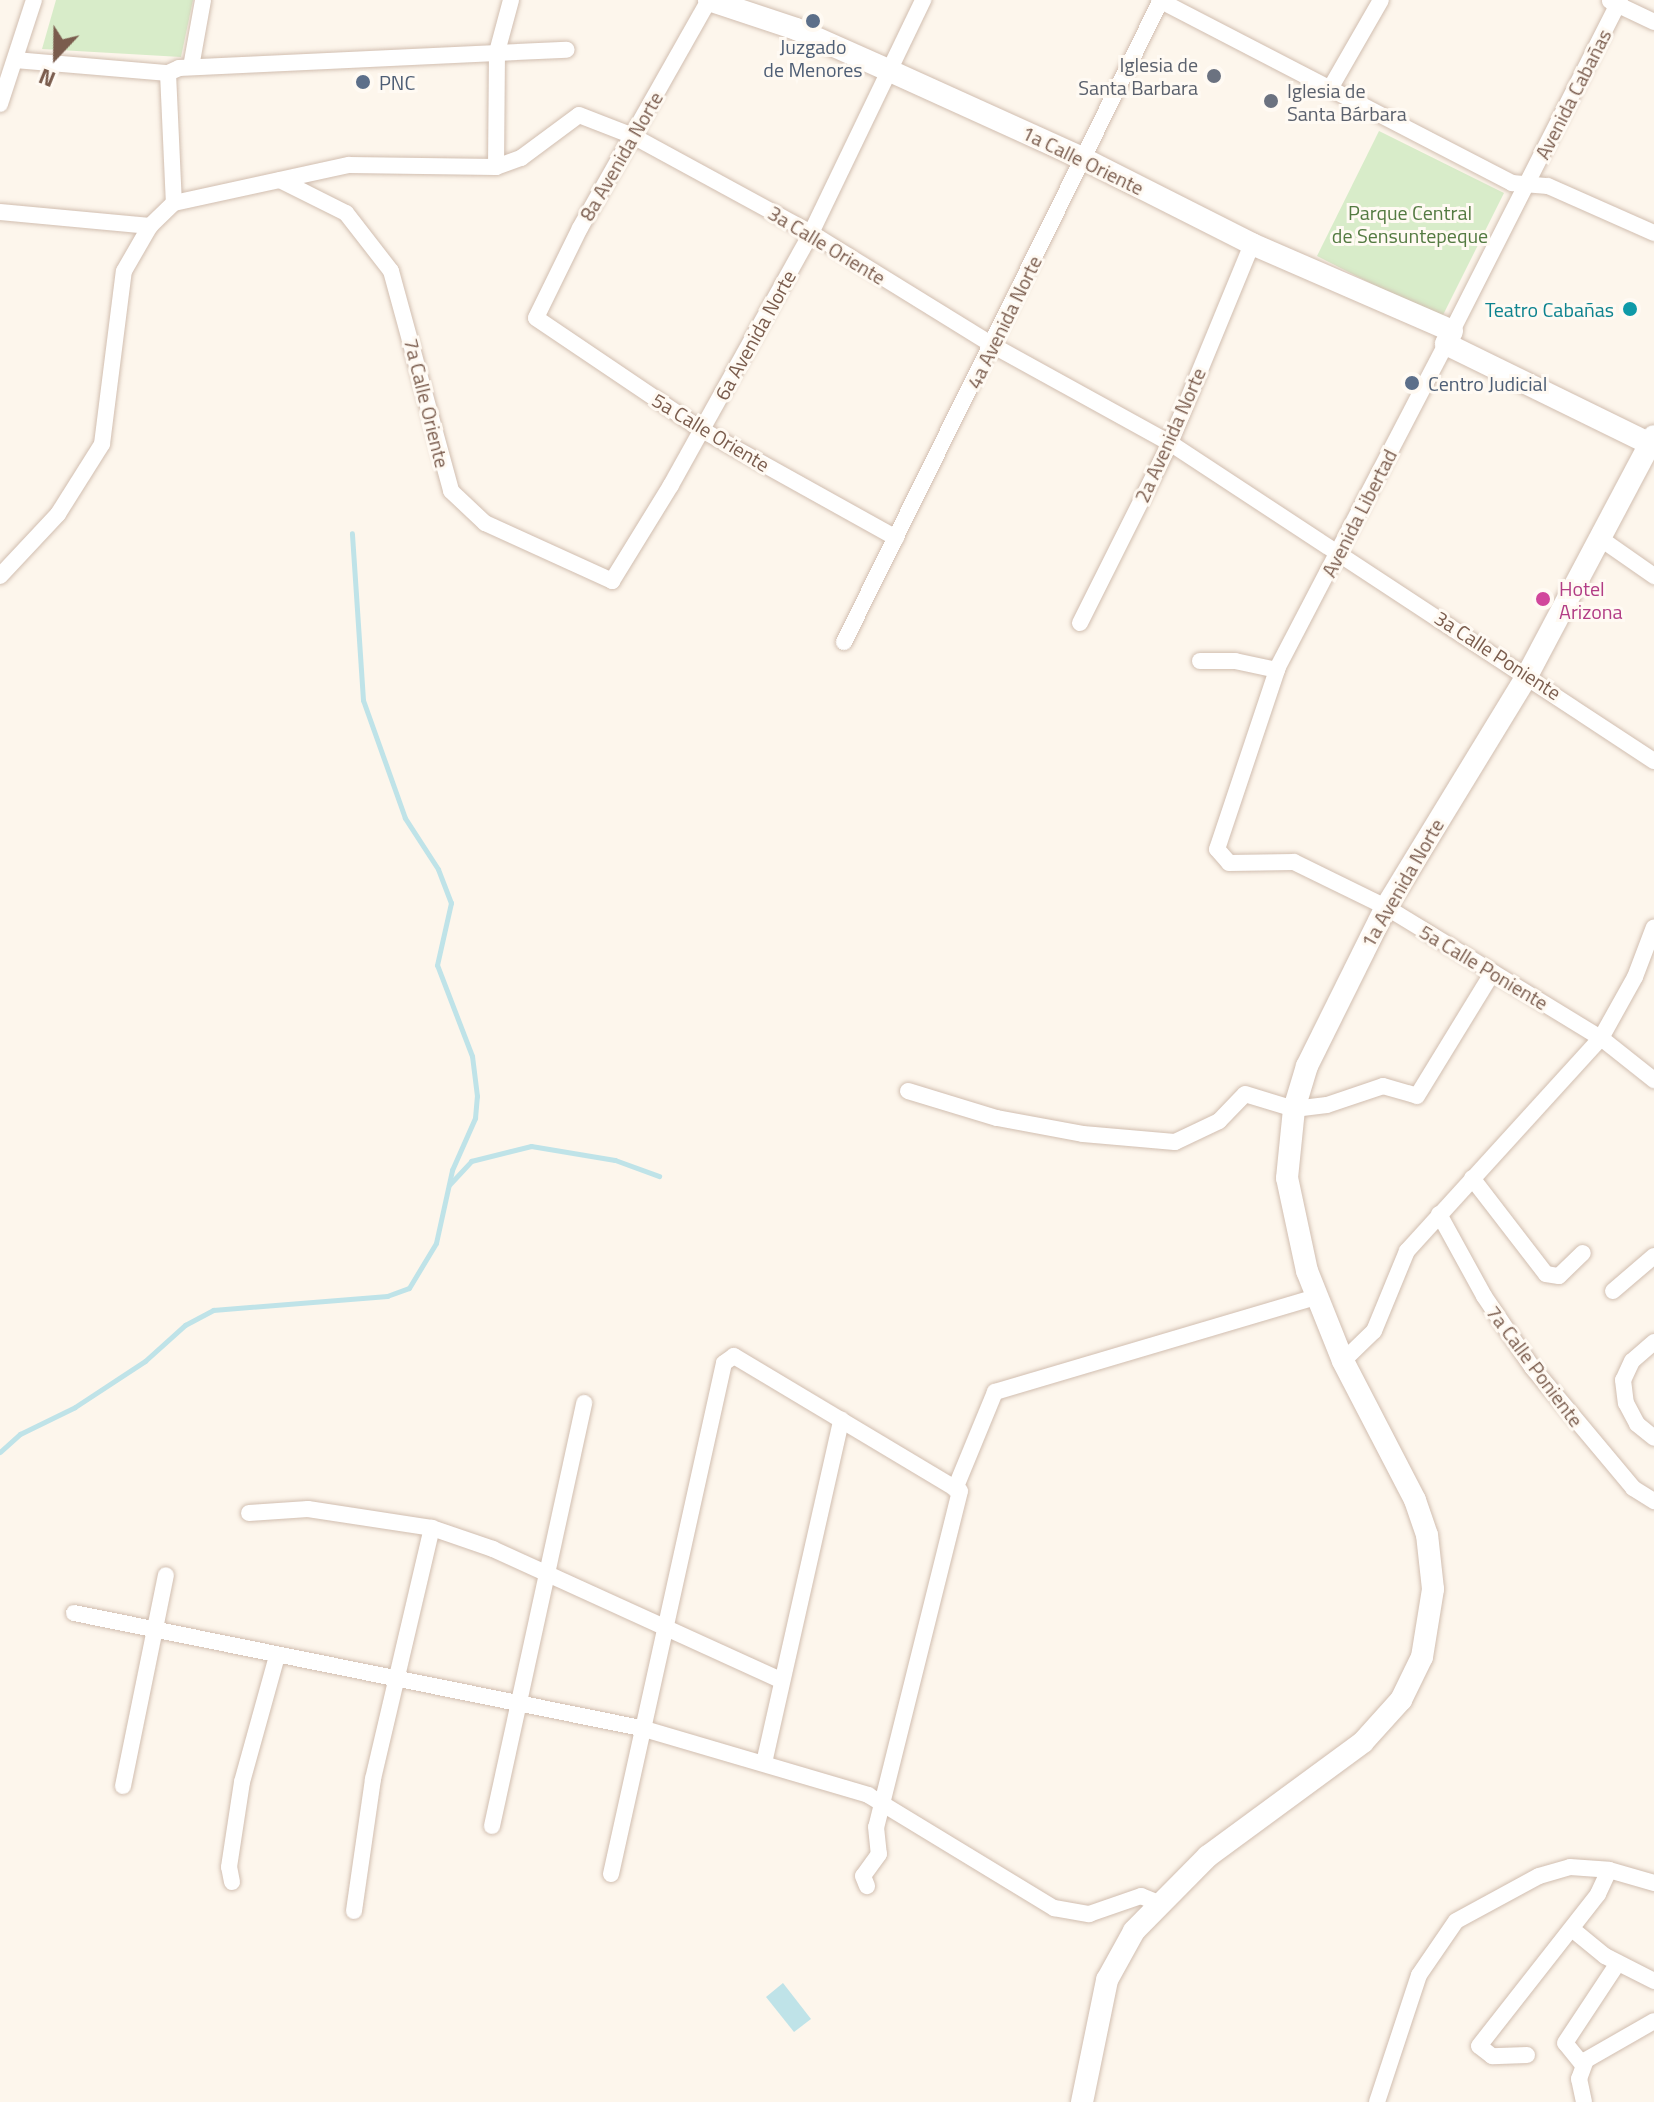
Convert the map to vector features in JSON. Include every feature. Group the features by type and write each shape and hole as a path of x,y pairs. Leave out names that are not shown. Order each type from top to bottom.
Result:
{"main road":[{"name":"1a Calle Oriente","path":"709,0 796,29 1084,159 1653,442"},
{"name":"1a Avenida Norte","path":"1082,2102 1107,1980 1122,1948 1158,1903 1208,1856 1363,1742 1401,1700 1422,1657 1433,1589 1427,1535 1415,1500 1343,1361 1316,1297 1297,1238 1287,1178 1294,1109 1307,1066 1386,907 1528,674 1653,442"}],"street":[{"path":"0,104 34,0"},
{"path":"191,67 203,0"},
{"path":"496,167 497,52 511,0"},
{"name":"8a Avenida Norte","path":"536,314 709,0"},
{"name":"6a Avenida Norte","path":"618,579 811,233 923,0"},
{"path":"1160,0 1526,187 1548,186 1654,233"},
{"name":"4a Avenida Norte","path":"844,642 994,346 1160,0"},
{"path":"1331,87 1381,0"},
{"path":"1616,1 1654,22"},
{"name":"Avenida Cabañas","path":"1526,187 1616,1"},
{"path":"15,60 168,73 191,67 567,50"},
{"path":"168,73 174,203"},
{"name":"3a Calle Oriente","path":"280,180 375,163 496,167 521,158 579,115 633,136 811,233 994,346 1170,443 1340,552"},
{"path":"0,576 58,514 102,444 124,271 150,226 174,203 280,180"},
{"name":"7a Calle Oriente","path":"280,180 346,213 391,271 451,491 485,523 604,581 618,579"},
{"name":"Avenida Libertad","path":"1217,849 1277,670 1526,187"},
{"path":"0,212 150,226"},
{"name":"2a Avenida Norte","path":"1080,623 1170,443 1252,244"},
{"name":"5a Calle Oriente","path":"536,314 540,322 702,430 896,538"},
{"path":"1601,539 1654,576"},
{"name":"3a Calle Poniente","path":"1340,552 1528,674 1654,761"},
{"path":"1200,661 1235,661 1277,670"},
{"name":"5a Calle Poniente","path":"1217,849 1229,863 1294,862 1386,907 1601,1038 1654,1080"},
{"path":"1343,1361 1374,1331 1407,1251 1601,1038 1635,977 1654,927"},
{"path":"908,1091 997,1118 1083,1134 1175,1142 1219,1121 1245,1094 1294,1109 1327,1105 1383,1086 1417,1096 1424,1092 1493,972"},
{"path":"1472,1178 1546,1274 1559,1276 1583,1253"},
{"name":"7a Calle Poniente","path":"1439,1214 1484,1296 1532,1367 1633,1488 1654,1501"},
{"path":"1613,1291 1654,1256"},
{"path":"955,1489 995,1392 1316,1297"},
{"path":"1654,1342 1632,1361 1623,1380 1626,1403 1637,1424 1654,1438"},
{"path":"611,1874 641,1728 726,1359 734,1356 960,1491 876,1827 879,1854 863,1876 867,1886"},
{"path":"492,1826 522,1701 584,1403"},
{"path":"764,1763 841,1420"},
{"path":"249,1513 308,1509 432,1528 549,1573 781,1680"},
{"path":"354,1911 373,1779 400,1677 432,1528"},
{"path":"123,1786 166,1575"},
{"path":"74,1613 277,1656 522,1701 641,1728 764,1763 883,1803 1018,1891 1054,1908 1089,1914 1141,1896 1158,1903"},
{"path":"232,1882 229,1867 242,1782 277,1656"},
{"path":"1377,2102 1414,1987 1434,1948 1456,1921 1556,1870 1609,1870 1654,1883"},
{"path":"1527,2055 1492,2056 1479,2046 1572,1929 1609,1870"},
{"path":"1572,1929 1618,1963 1654,1981"},
{"path":"1583,2065 1565,2043 1618,1963"},
{"path":"1584,2102 1579,2079 1583,2065 1654,2021"}],"green space":[{"path":"56,0 193,0 181,57 42,49"},
{"name":"Parque Central de Sensuntepeque","path":"1379,131 1504,193 1441,319 1317,256"}],"water":[{"path":"783,1983 811,2019 794,2032 766,1997"}],"waterway":[{"path":"0,1452 20,1434 75,1407 145,1361 185,1325 213,1310 387,1296 409,1288 436,1243 452,1170 475,1118 477,1096 472,1056 437,965 451,903 438,869 405,818 363,700 352,533"},
{"path":"449,1185 471,1161 531,1146 615,1160 659,1176"}],"place":[{"name":"Juzgado de Menores","path":"813,21"},
{"name":"Iglesia de Santa Barbara","path":"1214,76"},
{"name":"PNC","path":"363,82"},
{"name":"Iglesia de Santa Bárbara","path":"1271,101"},
{"name":"Teatro Cabañas","path":"1630,309"},
{"name":"Centro Judicial","path":"1412,383"},
{"name":"Hotel Arizona","path":"1543,599"}]}
